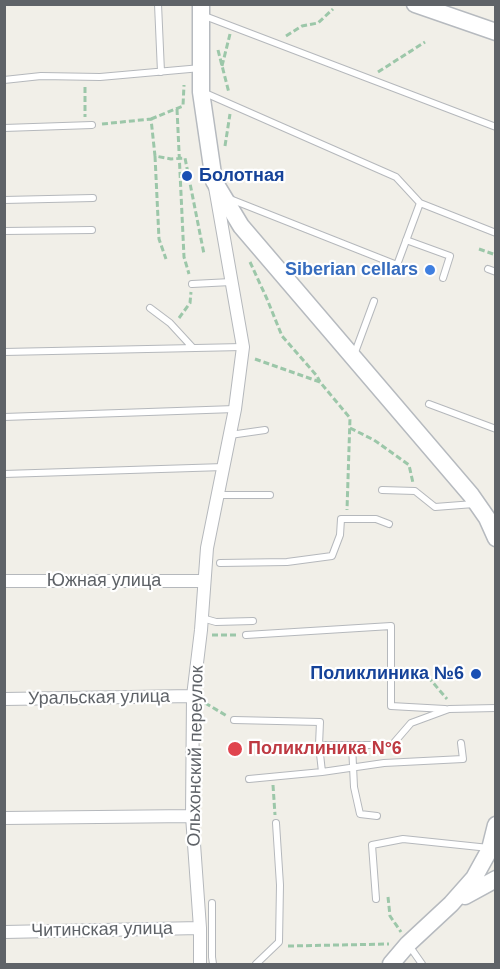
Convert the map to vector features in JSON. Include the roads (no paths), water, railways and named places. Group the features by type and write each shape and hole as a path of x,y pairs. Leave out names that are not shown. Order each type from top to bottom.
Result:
{"street":[{"path":"415,4 495,32"},
{"path":"201,10 193,68 201,92 214,181 241,226 478,504 495,538"},
{"name":"Ольхонский переулок","path":"200,964 200,928 192,816 193,696 207,548 235,409 243,347 214,181"},
{"name":"Южная улица","path":"4,581 203,581"},
{"name":"Уральская улица","path":"4,699 193,696"},
{"path":"4,818 192,816"},
{"path":"391,964 474,878 489,849 495,825"},
{"path":"451,904 495,879"},
{"name":"Читинская улица","path":"4,932 200,928"}],"lane":[{"path":"158,4 161,72"},
{"path":"201,10 232,27 495,127"},
{"path":"4,80 41,76 85,77 193,68"},
{"path":"201,92 396,177 420,203 495,233"},
{"path":"4,128 88,125"},
{"path":"224,197 397,265 420,203"},
{"path":"4,200 93,198"},
{"path":"4,231 92,230"},
{"path":"406,240 450,256 443,278"},
{"path":"488,269 495,272"},
{"path":"192,284 231,282"},
{"path":"353,358 374,301"},
{"path":"150,308 170,323 193,348"},
{"path":"4,352 243,347"},
{"path":"429,404 495,429"},
{"path":"4,417 235,409"},
{"path":"230,435 265,430"},
{"path":"4,474 224,467"},
{"path":"382,490 415,491 435,507 478,504"},
{"path":"218,495 270,495"},
{"path":"220,563 287,562 332,556 340,536 341,519 376,519 389,524"},
{"path":"201,618 216,622 253,621"},
{"path":"246,634 391,626 391,706 452,709 495,708"},
{"path":"319,745 392,745 411,723 452,709"},
{"path":"234,720 320,722 319,745 322,772"},
{"path":"249,779 384,763 463,759 461,743"},
{"path":"352,745 352,768 360,814 377,816"},
{"path":"256,964 279,942 280,885 276,823"},
{"path":"376,899 372,845 403,839 489,849"},
{"path":"212,903 213,964"},
{"path":"408,944 422,964"}],"place":[{"name":"Болотная","path":"187,176"},
{"name":"Siberian cellars","path":"430,270"},
{"name":"Поликлиника №6","path":"476,674"},
{"name":"Поликлиника N°6","path":"235,749"}]}
